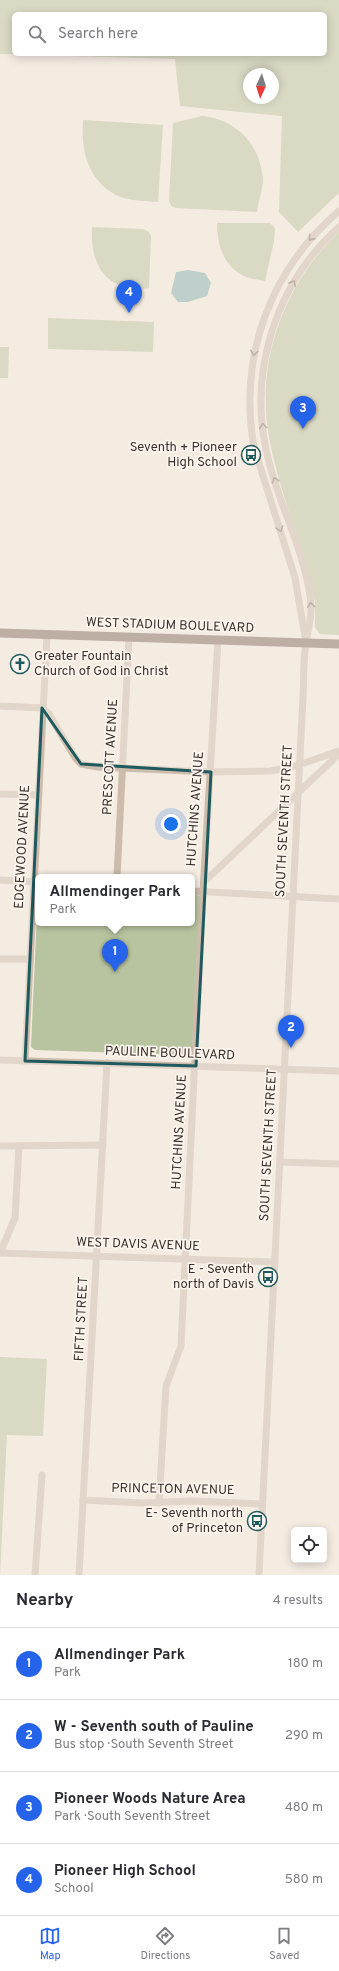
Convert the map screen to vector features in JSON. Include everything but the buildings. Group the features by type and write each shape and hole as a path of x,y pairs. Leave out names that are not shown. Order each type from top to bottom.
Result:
{"main road":[{"name":"WEST STADIUM BOULEVARD","path":"0,633 339,644"}],"street":[{"name":"SOUTH SEVENTH STREET","path":"306,643 295,578 254,447 251,429 252,368 255,348 265,314 286,272 312,237 339,211"},
{"name":"SOUTH SEVENTH STREET","path":"259,1575 306,643 311,624 310,595 294,538 269,462 263,426 262,376 266,348 286,295 308,260 339,227"},
{"name":"EDGEWOOD AVENUE","path":"36,874 38,795 46,634"},
{"name":"PRESCOTT AVENUE","path":"117,874 129,637"},
{"name":"HUTCHINS AVENUE","path":"159,1503 165,1391 168,1378 179,1356 182,1346 203,892 218,640"},
{"path":"0,706 42,708 49,714 71,752 81,764 122,768 210,772 270,771 300,764 339,751"},
{"path":"204,882 339,754"},
{"path":"0,794 38,795"},
{"path":"0,880 35,882"},
{"path":"195,891 339,899"},
{"name":"EDGEWOOD AVENUE","path":"25,1060 35,895"},
{"path":"0,959 30,959"},
{"name":"PAULINE BOULEVARD","path":"0,1060 339,1071"},
{"name":"FIFTH STREET","path":"79,1575 107,1063"},
{"path":"0,1146 103,1146"},
{"path":"0,1253 12,1230 15,1218 20,1146"},
{"path":"280,1162 339,1164"},
{"name":"WEST DAVIS AVENUE","path":"0,1253 275,1262"},
{"path":"35,1575 42,1475"},
{"name":"PRINCETON AVENUE","path":"84,1500 159,1503 192,1501 262,1504"}],"highlighted area":[{"path":"42,708 81,764 211,772 196,1066 25,1061"}],"green space":[{"path":"0,0 339,0 339,193 298,232 279,212 282,116 180,106 175,59 70,56 327,56 327,12 12,12 12,54 0,54"},
{"path":"202,116 222,121 232,126 247,138 253,147 258,156 263,177 257,212 176,208 171,206 169,201 173,123"},
{"path":"83,120 163,125 158,202 121,197 116,195 98,181 92,172 85,153 83,142"},
{"path":"217,223 270,223 275,228 274,241 265,281 246,277 238,273 227,262 220,247"},
{"path":"92,227 143,229 149,232 151,236 149,288 122,286 112,281 104,274 94,253"},
{"path":"339,232 339,635 320,634 315,627 315,602 305,564 283,495 270,442 266,413 266,384 270,355 288,301 302,276 319,253"},
{"path":"48,318 154,322 153,352 48,349"},
{"path":"0,347 9,347 8,378 0,378"},
{"path":"195,895 200,897 192,1051 187,1055 35,1050 31,1047 36,926 195,926"},
{"path":"0,1357 47,1359 43,1436 7,1435 0,1575"}],"water":[{"path":"188,270 205,273 211,283 207,296 188,302 178,302 171,293 176,272"}],"place":[{"name":"Pioneer High School","path":"129,313"},
{"name":"Pioneer Woods Nature Area","path":"303,429"},
{"name":"Seventh + Pioneer High School","path":"251,455"},
{"name":"Greater Fountain Church of God in Christ","path":"20,664"},
{"name":"Allmendinger Park","path":"115,972"},
{"name":"W - Seventh south of Pauline","path":"291,1048"},
{"name":"E - Seventh north of Davis","path":"268,1277"},
{"name":"E- Seventh north of Princeton","path":"257,1521"}]}
